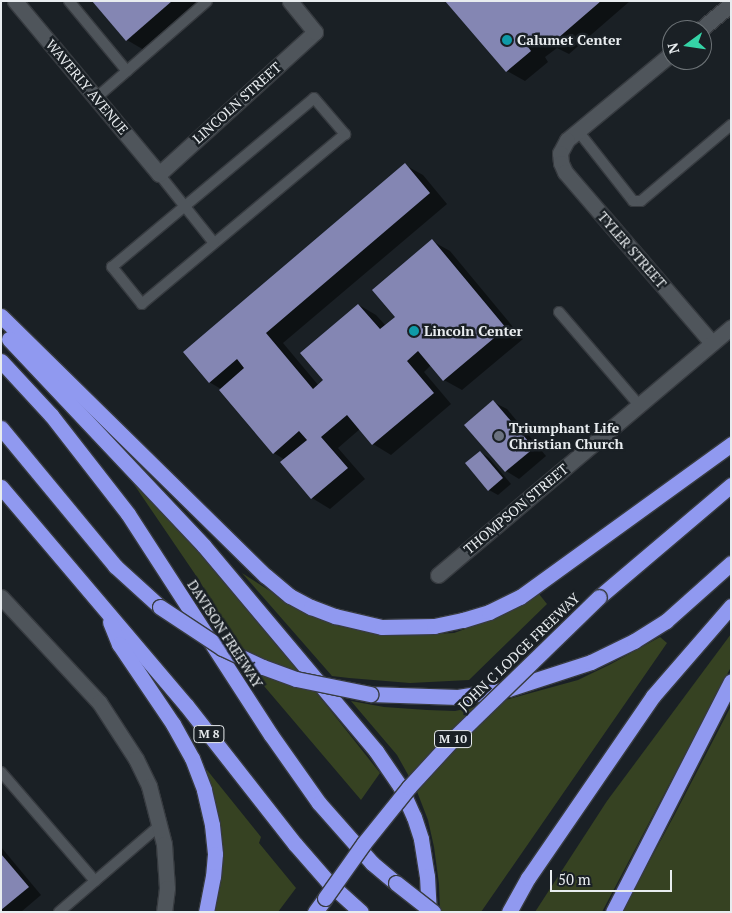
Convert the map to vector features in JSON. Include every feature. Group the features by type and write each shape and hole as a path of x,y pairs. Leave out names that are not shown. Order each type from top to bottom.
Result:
{"highway":[{"path":"1,316 266,576 290,596 335,616 382,627 434,626 463,620 489,612 520,597 731,444"},
{"path":"1,331 204,546 376,751 400,786 414,818 427,876 429,912"},
{"name":"DAVISON FREEWAY","path":"1,362 51,415 128,514 276,742 319,804 372,863 433,912"},
{"path":"1,428 115,566 160,607 222,648 263,667 296,679 370,694 458,697 508,689 574,668 634,641 666,621 731,563"},
{"name":"JOHN C LODGE FREEWAY","path":"319,907 364,843 428,766 599,597 731,485"},
{"name":"M 8","path":"1,487 186,705 311,862 329,883 361,912"},
{"path":"509,912 528,878 653,696 731,606"},
{"path":"104,609 119,644 173,724 192,758 204,790 212,825 214,854 213,876 206,912"},
{"path":"613,912 731,681"}],"street":[{"name":"WAVERLY AVENUE","path":"15,1 159,174"},
{"name":"LINCOLN STREET","path":"159,174 315,32 290,1"},
{"path":"712,20 731,4"},
{"path":"578,131 662,61"},
{"name":"TYLER STREET","path":"578,131 562,146 560,153 564,172 712,343"},
{"name":"THOMPSON STREET","path":"438,575 731,327"},
{"path":"1,597 100,702 140,768 159,823 166,866 167,888 164,912"}],"lane":[{"path":"69,1 127,71"},
{"path":"96,98 207,1"},
{"path":"314,98 345,134 142,304 112,267 184,205 314,98"},
{"path":"578,131 633,201 641,201 731,125"},
{"path":"159,174 214,243"},
{"path":"559,312 639,405"},
{"path":"1,772 95,881"},
{"path":"59,912 159,823"}],"green space":[{"path":"136,479 263,625 380,773 361,800 253,673 199,580 133,483"},
{"path":"242,573 303,612 338,626 389,636 454,633 504,615 539,594 547,604 469,680 410,683 349,678 332,676"},
{"path":"731,634 731,667 602,912 535,912 607,801"},
{"path":"660,637 667,643 481,912 440,912 439,884 434,847 428,820 416,789 397,755 351,701 384,707 455,711 498,702 578,680"},
{"path":"731,706 731,912 622,912 675,814"},
{"path":"207,770 261,837 259,843 296,888 278,912 212,912 203,773"}],"building":[{"path":"92,1 172,1 126,41"},
{"name":"Calumet Center","path":"445,1 601,1 550,45 542,36 528,47 531,51 506,72"},
{"name":"Lincoln Center","path":"405,163 430,193 266,333 313,389 323,380 300,353 358,304 380,329 395,317 372,290 432,239 506,328 443,381 418,351 407,361 434,393 372,445 347,415 321,437 348,468 311,499 280,462 307,440 299,431 273,454 219,390 244,368 237,359 209,383 183,352"},
{"name":"Triumphant Life Christian Church","path":"493,400 534,448 505,472 464,425"},
{"path":"480,451 503,478 488,491 465,463"},
{"path":"1,854 29,887 1,910"}],"place":[{"name":"Calumet Center","path":"507,40"},
{"name":"Lincoln Center","path":"414,331"},
{"name":"Triumphant Life Christian Church","path":"499,436"}]}
